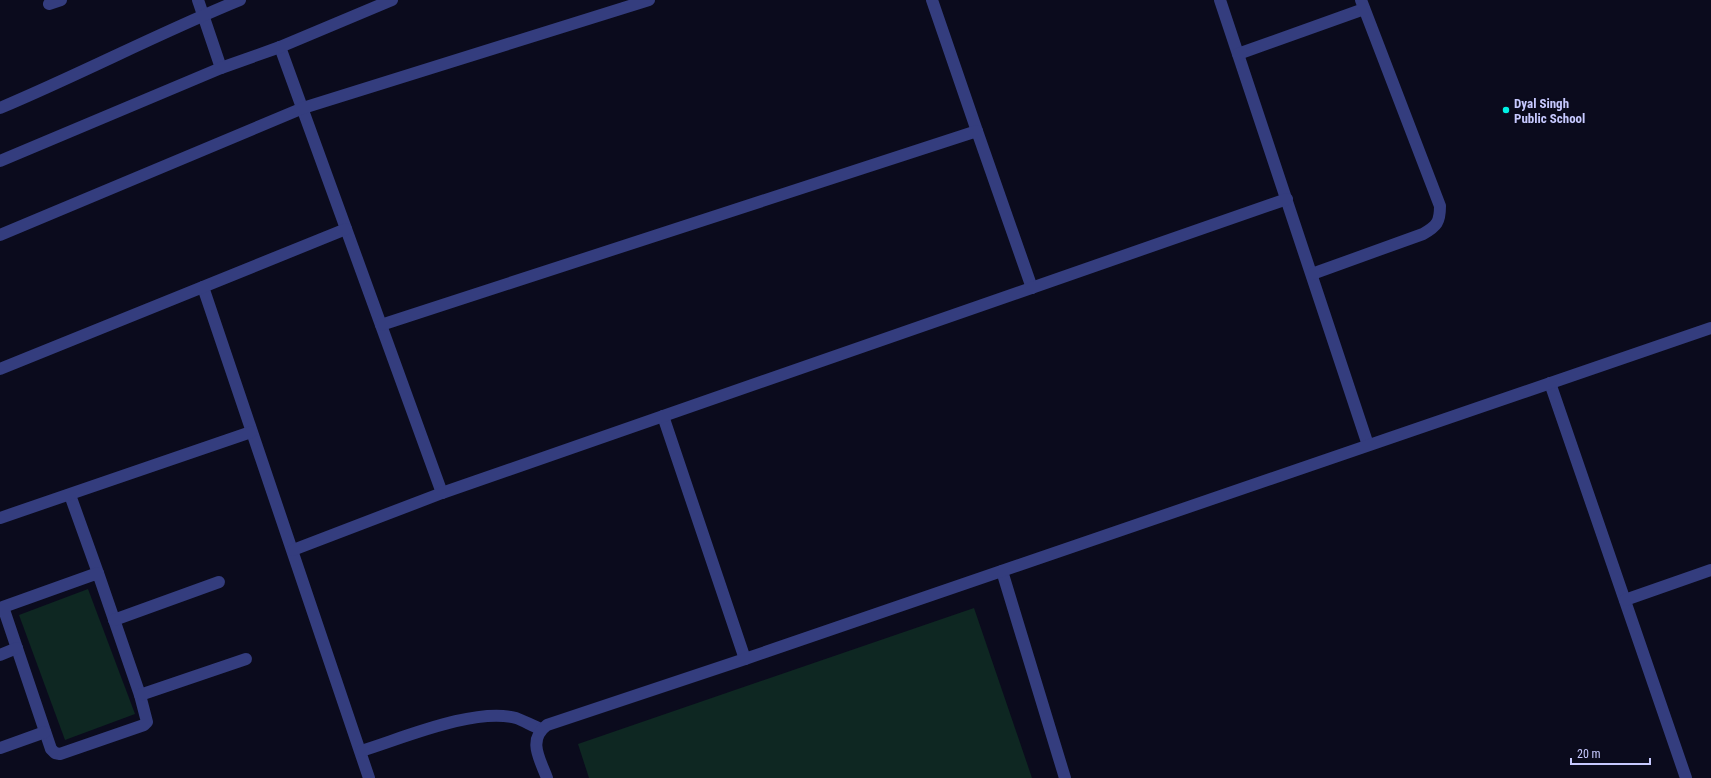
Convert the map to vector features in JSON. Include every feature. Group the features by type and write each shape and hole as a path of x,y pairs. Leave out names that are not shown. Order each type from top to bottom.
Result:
{"street":[{"path":"49,4 61,0"},
{"path":"198,0 222,68"},
{"path":"0,108 55,85 203,15 240,0"},
{"path":"0,161 222,68 280,47 392,0"},
{"path":"0,235 303,108 649,0"},
{"path":"932,0 1032,288"},
{"path":"1220,0 1288,199 1368,445"},
{"path":"1238,54 1363,4 1440,206 1440,219 1432,228 1422,234 1312,274"},
{"path":"280,47 442,493"},
{"path":"381,325 977,131"},
{"path":"293,550 442,493 1288,199"},
{"path":"0,369 346,229"},
{"path":"203,287 369,778"},
{"path":"547,778 538,752 536,738 541,729 547,724 745,659 1711,328"},
{"path":"1550,383 1686,778"},
{"path":"663,416 745,659"},
{"path":"0,518 252,432"},
{"path":"70,495 98,574 140,695 147,722 144,725 60,754 55,753 51,749 1,603 98,574"},
{"path":"1002,570 1066,778"},
{"path":"1625,600 1711,570"},
{"path":"114,620 219,582"},
{"path":"0,655 17,648"},
{"path":"140,695 246,659"},
{"path":"361,751 449,723 484,717 515,718 541,729"},
{"path":"0,748 45,732"}],"green space":[{"path":"88,589 135,714 65,740 19,615"},
{"path":"974,608 1032,778 589,778 578,744"}],"place":[{"name":"Dyal Singh Public School","path":"1506,110"}]}
